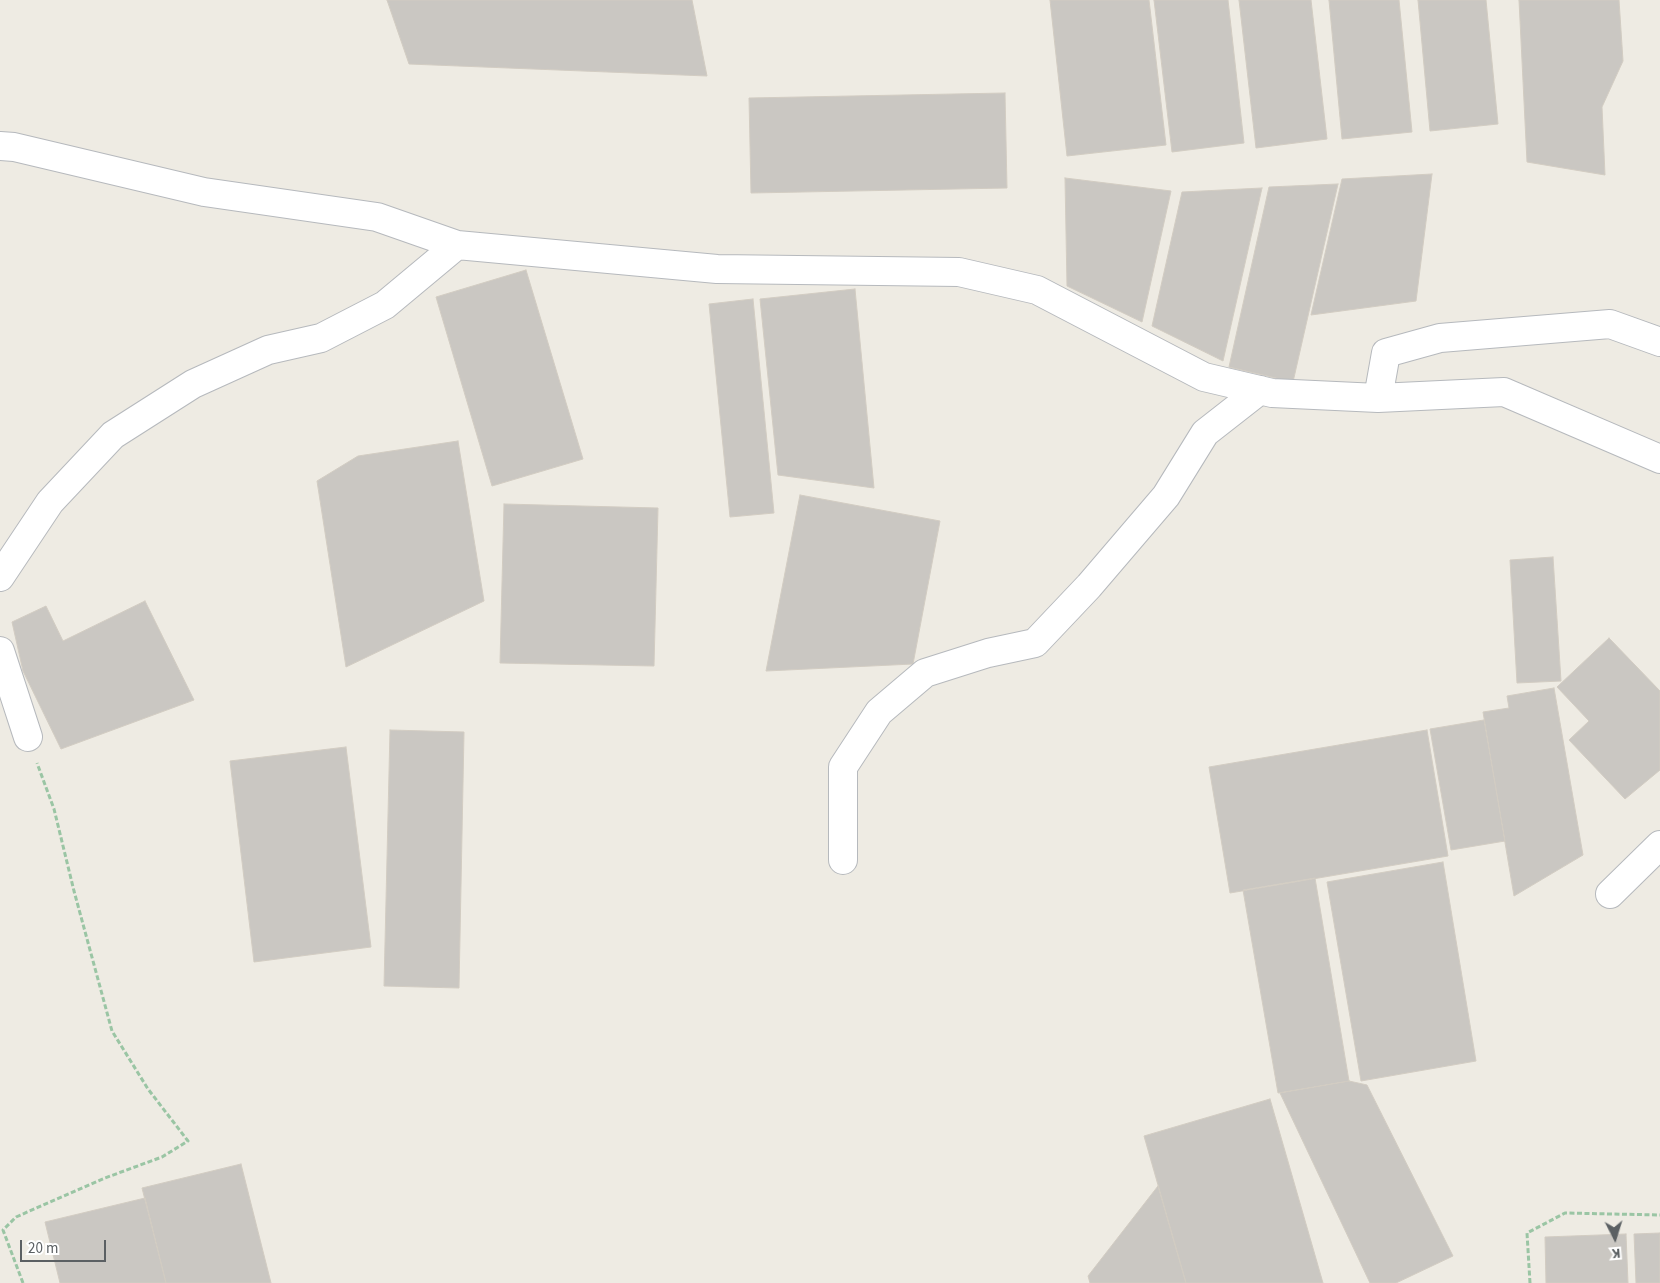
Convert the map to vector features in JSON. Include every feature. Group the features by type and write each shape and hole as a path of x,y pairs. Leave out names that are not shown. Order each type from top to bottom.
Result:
{"street":[{"path":"0,146 14,147 204,192 377,217 457,245 717,269 958,272 1037,290 1204,377 1272,393 1378,398 1504,392 1660,459"},
{"path":"0,577 50,502 113,435 194,384 268,350 321,338 385,305 457,245"},
{"path":"1378,398 1386,353 1440,338 1610,324 1660,342"},
{"path":"843,860 843,767 879,712 925,673 988,653 1035,643 1089,586 1166,496 1205,433 1260,390"},
{"path":"0,651 28,737"},
{"path":"1610,894 1660,845"}],"path":[{"path":"23,1283 2,1230 16,1217 105,1178 162,1157 188,1140 148,1089 112,1031 54,809 28,737"},
{"path":"1530,1283 1527,1233 1565,1213 1660,1215"}],"building":[{"path":"387,0 692,0 707,76 409,64"},
{"path":"1050,0 1149,0 1166,145 1067,156"},
{"path":"1154,0 1228,0 1244,143 1172,152"},
{"path":"1239,0 1311,0 1327,139 1256,148"},
{"path":"1329,0 1399,0 1412,132 1342,139"},
{"path":"1418,0 1486,0 1498,124 1430,131"},
{"path":"1519,0 1619,0 1623,61 1602,107 1605,175 1527,162"},
{"path":"1005,93 1007,188 751,193 749,98"},
{"path":"1432,174 1416,301 1311,315 1342,179"},
{"path":"1065,178 1171,191 1142,322 1067,286"},
{"path":"1338,184 1293,382 1229,367 1269,187"},
{"path":"1262,188 1223,361 1152,326 1182,192"},
{"path":"526,270 583,459 492,486 436,297"},
{"path":"855,289 874,488 778,475 760,299"},
{"path":"753,299 774,513 730,517 709,304"},
{"path":"458,441 484,601 346,667 317,481 358,456"},
{"path":"800,495 940,521 913,664 766,671"},
{"path":"504,504 658,508 654,666 500,663"},
{"path":"1553,557 1561,681 1517,683 1510,560"},
{"path":"145,601 194,700 61,749 23,671 12,622 46,606 63,641"},
{"path":"1609,638 1660,691 1660,770 1625,799 1569,740 1589,721 1557,687"},
{"path":"1554,688 1583,855 1514,896 1483,712 1509,708 1507,696"},
{"path":"1484,720 1505,841 1451,850 1430,729"},
{"path":"390,730 464,732 459,988 384,986"},
{"path":"1427,730 1448,856 1230,893 1209,767"},
{"path":"346,747 371,947 254,962 230,761"},
{"path":"1443,862 1476,1061 1361,1081 1327,882"},
{"path":"1315,878 1349,1081 1278,1093 1243,890"},
{"path":"1349,1081 1367,1085 1453,1256 1396,1283 1370,1283 1280,1093"},
{"path":"1270,1099 1323,1283 1186,1283 1144,1136"},
{"path":"241,1164 271,1283 166,1283 142,1188"},
{"path":"1158,1186 1186,1283 1090,1283 1088,1276"},
{"path":"145,1198 166,1283 60,1283 45,1222"},
{"path":"1660,1233 1660,1283 1636,1283 1634,1234"},
{"path":"1626,1234 1628,1283 1546,1283 1545,1237"}]}
